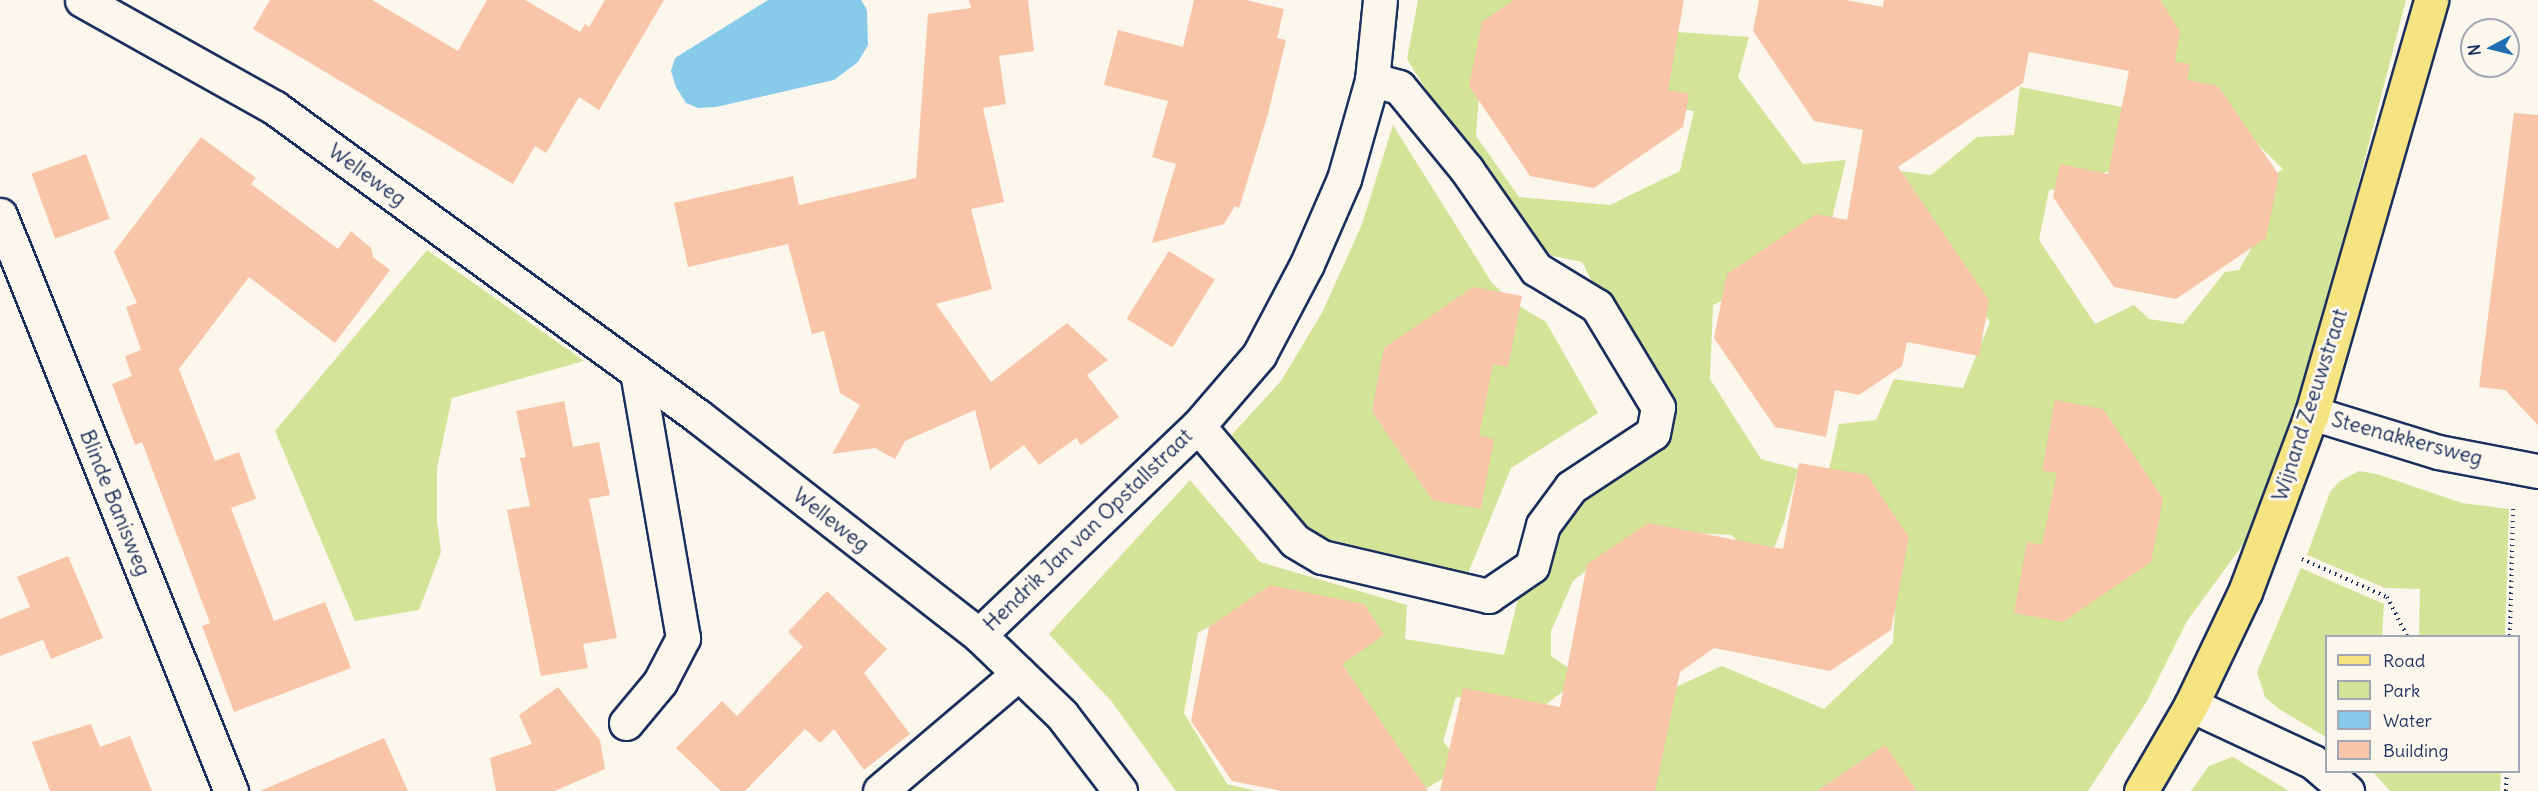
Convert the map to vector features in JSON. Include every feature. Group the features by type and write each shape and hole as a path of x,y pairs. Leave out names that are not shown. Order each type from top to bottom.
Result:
{"main road":[{"name":"Wijnand Zeeuwstraat","path":"2141,791 2191,705 2245,592 2312,413 2431,0"}],"street":[{"name":"Welleweg","path":"82,0 275,108 637,372 979,635 1062,715 1120,791"},
{"name":"Hendrik Jan van Opstallstraat","path":"979,635 1197,426 1259,355 1307,264 1344,179 1372,80 1380,0"},
{"name":"Hendrik Jan van Opstallstraat","path":"1197,426 1295,541 1322,557 1488,596 1532,566 1543,525 1571,487 1653,433 1658,407 1597,306 1536,269 1467,170 1399,87 1372,80"},
{"name":"Blinde Banisweg","path":"0,214 231,791"},
{"path":"626,723 660,682 683,638 637,372"},
{"name":"Steenakkersweg","path":"2312,413 2438,452 2526,469"},
{"path":"880,791 1019,673"},
{"path":"2191,705 2313,762 2325,772"},
{"path":"2326,773 2347,791"}],"path":[{"path":"2510,635 2526,469"},
{"path":"2263,543 2387,597 2406,635"},
{"path":"2506,791 2507,773"}],"green space":[{"path":"1418,0 1608,0 1482,57 1476,136 1519,197 1610,205 1680,171 1694,111 1637,103 1648,30 1749,37 1738,77 1803,164 1846,160 1824,252 1713,305 1710,379 1761,459 1798,469 1784,522 1775,546 1753,561 1732,535 1638,530 1573,581 1551,631 1551,656 1573,671 1569,687 1545,705 1456,697 1443,741 1463,767 1422,791 1347,671 1330,677 1267,593 1198,633 1184,713 1227,784 1256,791 1176,791 1112,702 1049,634 1190,480 1260,562 1407,605 1405,639 1504,655 1538,519 1670,431 1582,262 1534,252 1513,229 1407,59"},
{"path":"2145,0 2406,0 2319,336 2250,535 2187,621 2147,701 2088,791 1650,791 1671,689 1722,666 1824,709 1893,643 1899,546 1825,488 1839,424 1876,420 1894,379 1963,388 1990,322 1923,228 1892,170 1931,175 1977,137 2014,135 2020,87 2147,112 2144,170 2105,172 2104,186 2049,190 2039,240 2095,324 2134,305 2149,319 2183,324 2225,272 2239,270 2259,235 2256,188 2283,169 2212,100 2170,100"},
{"path":"1393,125 1492,283 1514,303 1546,322 1598,413 1511,468 1467,576 1307,537 1218,450 1281,381 1323,311 1362,224"},
{"path":"427,250 584,361 452,398 437,468 437,520 441,552 419,610 355,621 275,431"},
{"path":"2359,471 2377,474 2462,503 2509,509 2505,635 2419,635 2420,589 2385,588 2307,555 2330,492 2340,481"},
{"path":"2301,568 2384,604 2382,635 2325,635 2325,736 2279,709 2265,697 2257,672"},
{"path":"2233,757 2289,791 2191,791 2209,766"},
{"path":"2374,773 2501,773 2500,791 2390,791"}],"water":[{"path":"768,0 861,0 867,10 868,45 858,62 834,80 716,107 698,108 686,103 676,87 671,71 675,58"}],"building":[{"path":"270,0 372,0 458,51 487,0 525,0 580,32 585,24 589,27 605,0 664,0 599,110 579,97 546,153 535,146 513,184 253,29"},
{"path":"969,0 1028,0 1034,51 999,56 1006,104 983,108 1004,202 971,209 992,289 936,304 991,382 1067,323 1108,360 1087,375 1119,417 1081,445 1076,438 1039,465 1024,445 990,470 975,410 905,441 895,459 875,448 832,454 860,405 840,393 824,331 812,334 788,244 688,267 674,203 793,176 799,205 916,178 928,14 971,8"},
{"path":"1194,0 1246,0 1284,9 1277,38 1286,40 1268,114 1239,208 1235,206 1224,224 1152,243 1176,164 1152,157 1168,101 1104,85 1118,30 1183,47"},
{"path":"1514,0 1684,0 1668,90 1689,94 1683,127 1594,188 1530,176 1469,86 1482,22"},
{"path":"1759,0 1846,0 1883,7 1884,0 2160,0 2180,31 2175,62 2190,64 2187,80 2218,86 2279,175 2266,238 2176,299 2114,287 2053,197 2060,164 2108,174 2129,71 2029,52 2023,83 1898,167 1989,300 1979,356 1907,342 1902,366 1859,395 1835,390 1826,437 1775,427 1714,338 1727,274 1816,214 1847,220 1863,130 1814,121 1753,31"},
{"path":"2514,113 2538,115 2538,425 2505,390 2479,387"},
{"path":"201,137 256,178 251,184 338,249 351,231 371,248 373,257 390,270 335,343 249,277 179,369 215,461 239,452 256,499 231,508 274,621 325,602 351,668 234,712 202,626 210,623 142,442 135,445 112,384 132,376 125,356 141,350 126,307 137,303 114,252"},
{"path":"86,154 110,219 55,239 31,174"},
{"path":"1169,251 1215,280 1172,347 1127,319"},
{"path":"1473,287 1522,296 1508,367 1493,364 1479,436 1494,439 1481,509 1432,500 1372,411 1384,348"},
{"path":"2055,400 2103,409 2163,499 2151,562 2063,622 2014,613 2027,542 2042,545 2057,473 2042,470"},
{"path":"564,401 573,447 599,442 610,495 589,499 617,638 583,644 588,668 541,676 507,510 530,506 520,458 526,457 516,411"},
{"path":"1799,463 1867,475 1909,537 1891,630 1830,671 1714,648 1680,672 1655,791 1440,791 1463,688 1560,707 1587,564 1648,523 1783,549"},
{"path":"68,556 103,638 51,659 43,640 0,656 0,619 30,607 17,577"},
{"path":"1270,585 1364,604 1384,635 1342,664 1428,791 1282,791 1232,781 1191,721 1209,627"},
{"path":"827,591 887,649 864,673 910,734 864,770 834,729 820,743 805,729 745,791 721,791 676,748 722,701 737,716 803,647 788,632"},
{"path":"558,687 600,740 605,769 555,791 496,791 490,758 532,744 519,715"},
{"path":"91,724 100,747 130,736 152,791 50,791 32,742"},
{"path":"384,738 408,791 260,791"},
{"path":"1885,745 1917,791 1817,791"}]}
